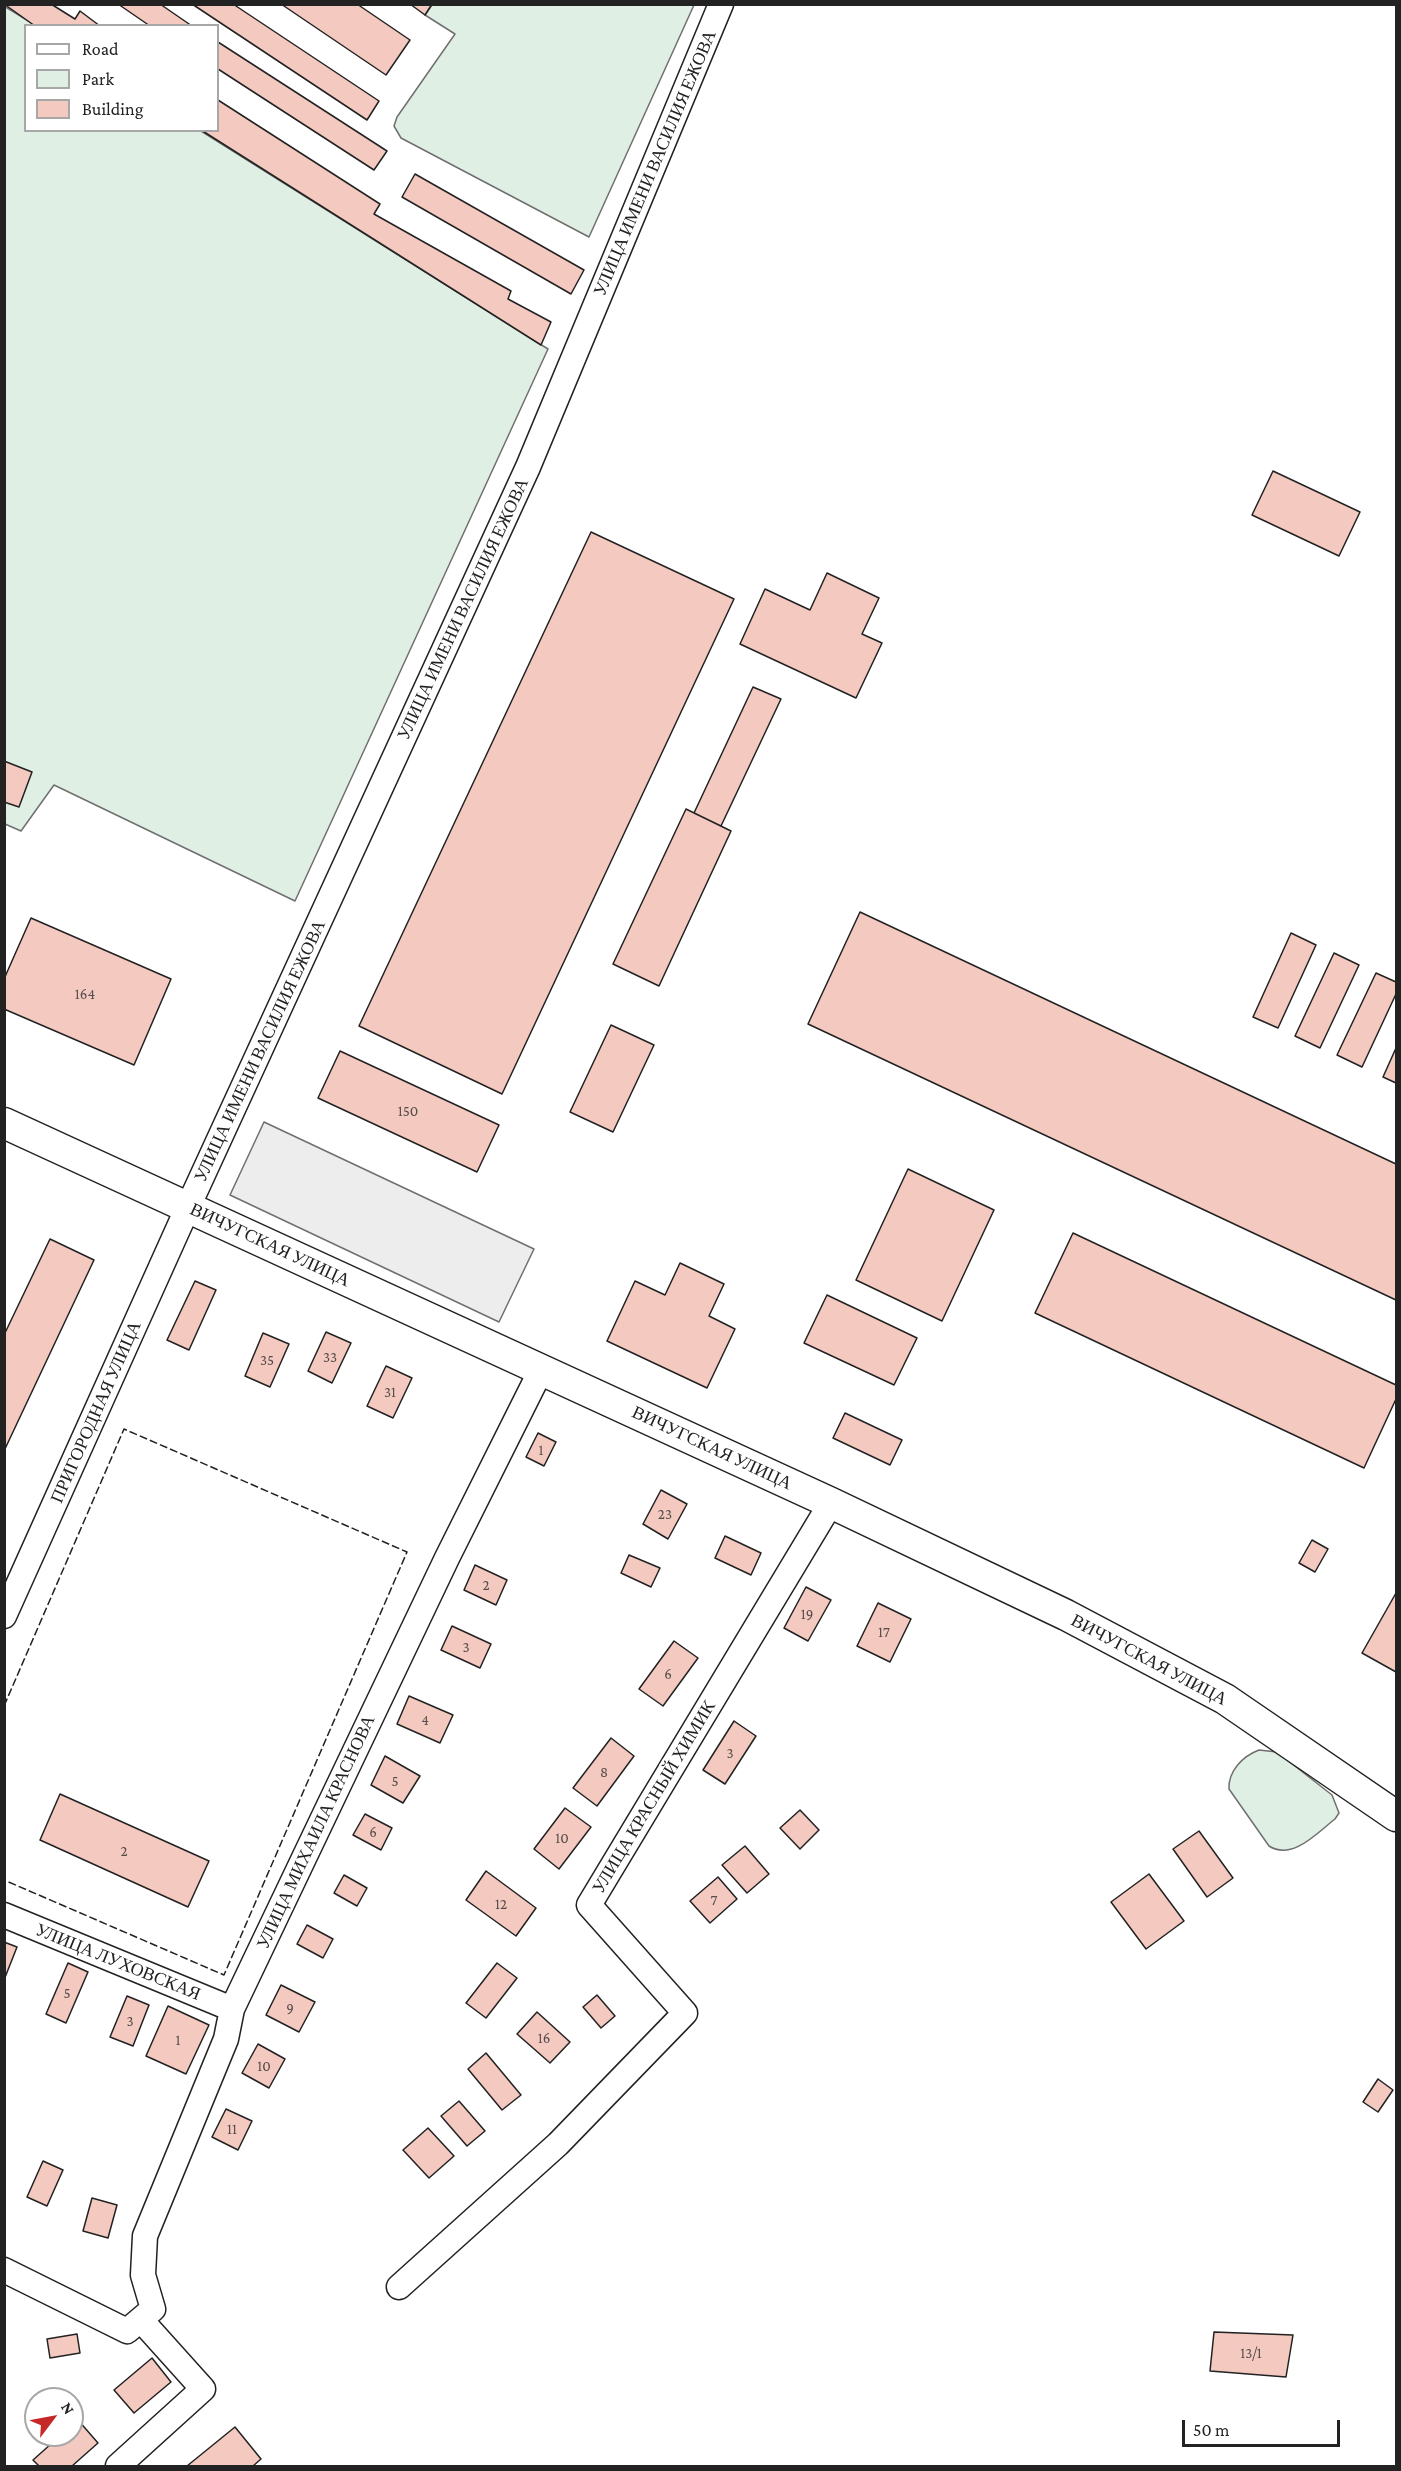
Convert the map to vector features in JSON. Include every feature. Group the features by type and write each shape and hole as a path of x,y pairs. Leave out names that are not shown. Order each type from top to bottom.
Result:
{"main road":[{"name":"ВИЧУГСКАЯ УЛИЦА","path":"4,1123 831,1503 1066,1615 1183,1675 1261,1722 1396,1816"}],"street":[{"name":"УЛИЦА ИМЕНИ ВАСИЛИЯ ЕЖОВА","path":"188,1207 528,466 721,4"},
{"name":"ПРИГОРОДНАЯ УЛИЦА","path":"4,1616 188,1207"},
{"name":"УЛИЦА МИХАИЛА КРАСНОВА","path":"147,2315 143,2275 145,2236 226,2040 232,2009 447,1558 541,1370"},
{"name":"УЛИЦА КРАСНЫЙ ХИМИК","path":"399,2287 558,2144 685,2013 589,1905 831,1503"},
{"name":"УЛИЦА ЛУХОВСКАЯ","path":"4,1915 232,2009"},
{"path":"4,2270 127,2331 147,2315 203,2389 118,2466"}],"green space":[{"path":"432,5 694,5 589,237 401,138 394,126 397,117 455,34 425,15"},
{"path":"4,6 33,24 24,24 24,132 203,132 548,349 295,901 54,785 21,831 5,824"},
{"path":"1259,1750 1277,1752 1332,1795 1339,1813 1312,1838 1295,1848 1278,1850 1269,1846 1229,1789 1234,1770 1247,1756"}],"shaded area":[{"path":"264,1122 534,1249 499,1322 230,1195"}],"building":[{"path":"4,4 51,4 75,19 80,11 97,24 32,24"},
{"path":"118,4 160,4 189,24 147,24"},
{"path":"192,4 233,4 379,101 367,120"},
{"path":"281,4 357,4 410,40 386,75"},
{"path":"410,4 432,4 425,15"},
{"path":"219,43 387,151 374,170 219,70"},
{"path":"219,101 380,204 374,214 511,291 508,299 551,322 541,345 204,132 219,132"},
{"path":"415,174 584,270 571,294 402,197"},
{"path":"1273,471 1360,512 1339,556 1252,515"},
{"path":"591,532 734,599 502,1094 359,1026"},
{"path":"827,573 879,598 862,634 882,643 856,698 740,644 765,589 810,610"},
{"path":"753,687 781,699 721,826 694,813"},
{"path":"4,761 32,772 19,807 4,802"},
{"path":"686,809 731,831 659,986 613,964"},
{"path":"860,912 1396,1164 1396,1300 808,1024"},
{"path":"31,918 171,979 134,1065 4,1009 4,979"},
{"path":"1291,933 1316,945 1278,1028 1253,1017"},
{"path":"1334,953 1359,965 1320,1048 1295,1036"},
{"path":"1376,973 1396,982 1396,994 1362,1067 1337,1055"},
{"path":"611,1025 654,1045 613,1132 570,1112"},
{"path":"1396,1048 1396,1083 1383,1077"},
{"path":"340,1051 499,1125 477,1172 318,1098"},
{"path":"908,1169 994,1210 942,1321 856,1280"},
{"path":"1073,1233 1396,1385 1396,1399 1364,1468 1035,1313"},
{"path":"50,1239 94,1260 4,1451 4,1335"},
{"path":"680,1263 724,1284 709,1316 735,1329 707,1388 607,1341 635,1281 665,1295"},
{"path":"195,1281 216,1290 189,1350 167,1340"},
{"path":"827,1295 917,1338 894,1385 804,1343"},
{"path":"326,1332 351,1343 332,1383 308,1371"},
{"path":"263,1333 289,1344 270,1387 245,1376"},
{"path":"386,1366 412,1378 393,1418 367,1406"},
{"path":"845,1413 902,1440 890,1465 833,1438"},
{"path":"538,1433 556,1442 544,1466 526,1457"},
{"path":"661,1490 687,1504 668,1539 643,1524"},
{"path":"725,1536 761,1553 751,1575 715,1558"},
{"path":"1312,1540 1328,1549 1315,1572 1299,1563"},
{"path":"629,1555 660,1568 651,1587 621,1573"},
{"path":"475,1565 507,1580 496,1605 464,1590"},
{"path":"806,1587 831,1600 808,1641 784,1628"},
{"path":"1396,1593 1396,1672 1362,1653"},
{"path":"878,1603 911,1619 890,1662 857,1646"},
{"path":"452,1626 491,1644 480,1668 441,1650"},
{"path":"674,1641 698,1658 663,1706 639,1689"},
{"path":"409,1696 453,1715 440,1743 397,1724"},
{"path":"734,1721 756,1736 725,1784 703,1770"},
{"path":"611,1738 634,1756 597,1806 573,1788"},
{"path":"385,1756 420,1776 403,1803 371,1785"},
{"path":"60,1794 209,1861 188,1907 40,1840"},
{"path":"565,1808 591,1827 559,1869 534,1849"},
{"path":"800,1810 819,1830 800,1849 780,1828"},
{"path":"365,1814 392,1828 381,1850 353,1835"},
{"path":"1199,1831 1233,1878 1207,1897 1173,1849"},
{"path":"745,1846 769,1874 747,1893 722,1865"},
{"path":"486,1871 536,1908 516,1936 466,1900"},
{"path":"1149,1874 1184,1921 1146,1949 1111,1902"},
{"path":"344,1875 367,1888 357,1906 334,1893"},
{"path":"718,1877 737,1899 710,1923 690,1901"},
{"path":"307,1925 333,1939 323,1958 297,1944"},
{"path":"4,1942 17,1947 4,1980"},
{"path":"68,1963 88,1972 66,2023 46,2014"},
{"path":"497,1963 517,1978 486,2018 466,2003"},
{"path":"281,1985 315,2002 299,2032 266,2015"},
{"path":"597,1995 615,2016 601,2028 583,2007"},
{"path":"127,1996 149,2005 133,2046 110,2037"},
{"path":"168,2006 209,2025 186,2074 146,2056"},
{"path":"537,2012 570,2042 550,2063 517,2034"},
{"path":"258,2044 285,2059 269,2088 242,2073"},
{"path":"486,2053 521,2095 502,2110 468,2069"},
{"path":"1378,2079 1393,2090 1378,2112 1363,2102"},
{"path":"459,2101 485,2131 467,2146 441,2116"},
{"path":"226,2109 252,2121 238,2150 212,2137"},
{"path":"428,2128 454,2156 429,2178 403,2150"},
{"path":"43,2161 63,2170 47,2206 27,2197"},
{"path":"92,2198 117,2205 108,2238 83,2231"},
{"path":"1214,2332 1293,2335 1286,2377 1210,2371"},
{"path":"77,2334 80,2353 50,2358 47,2339"},
{"path":"152,2358 171,2382 134,2413 114,2390"},
{"path":"84,2427 98,2443 72,2466 39,2466 33,2460 48,2447 84,2447"},
{"path":"235,2427 261,2459 253,2466 187,2466"}],"fence":[{"path":"4,1706 124,1429 407,1552 224,1975 4,1880"}]}
